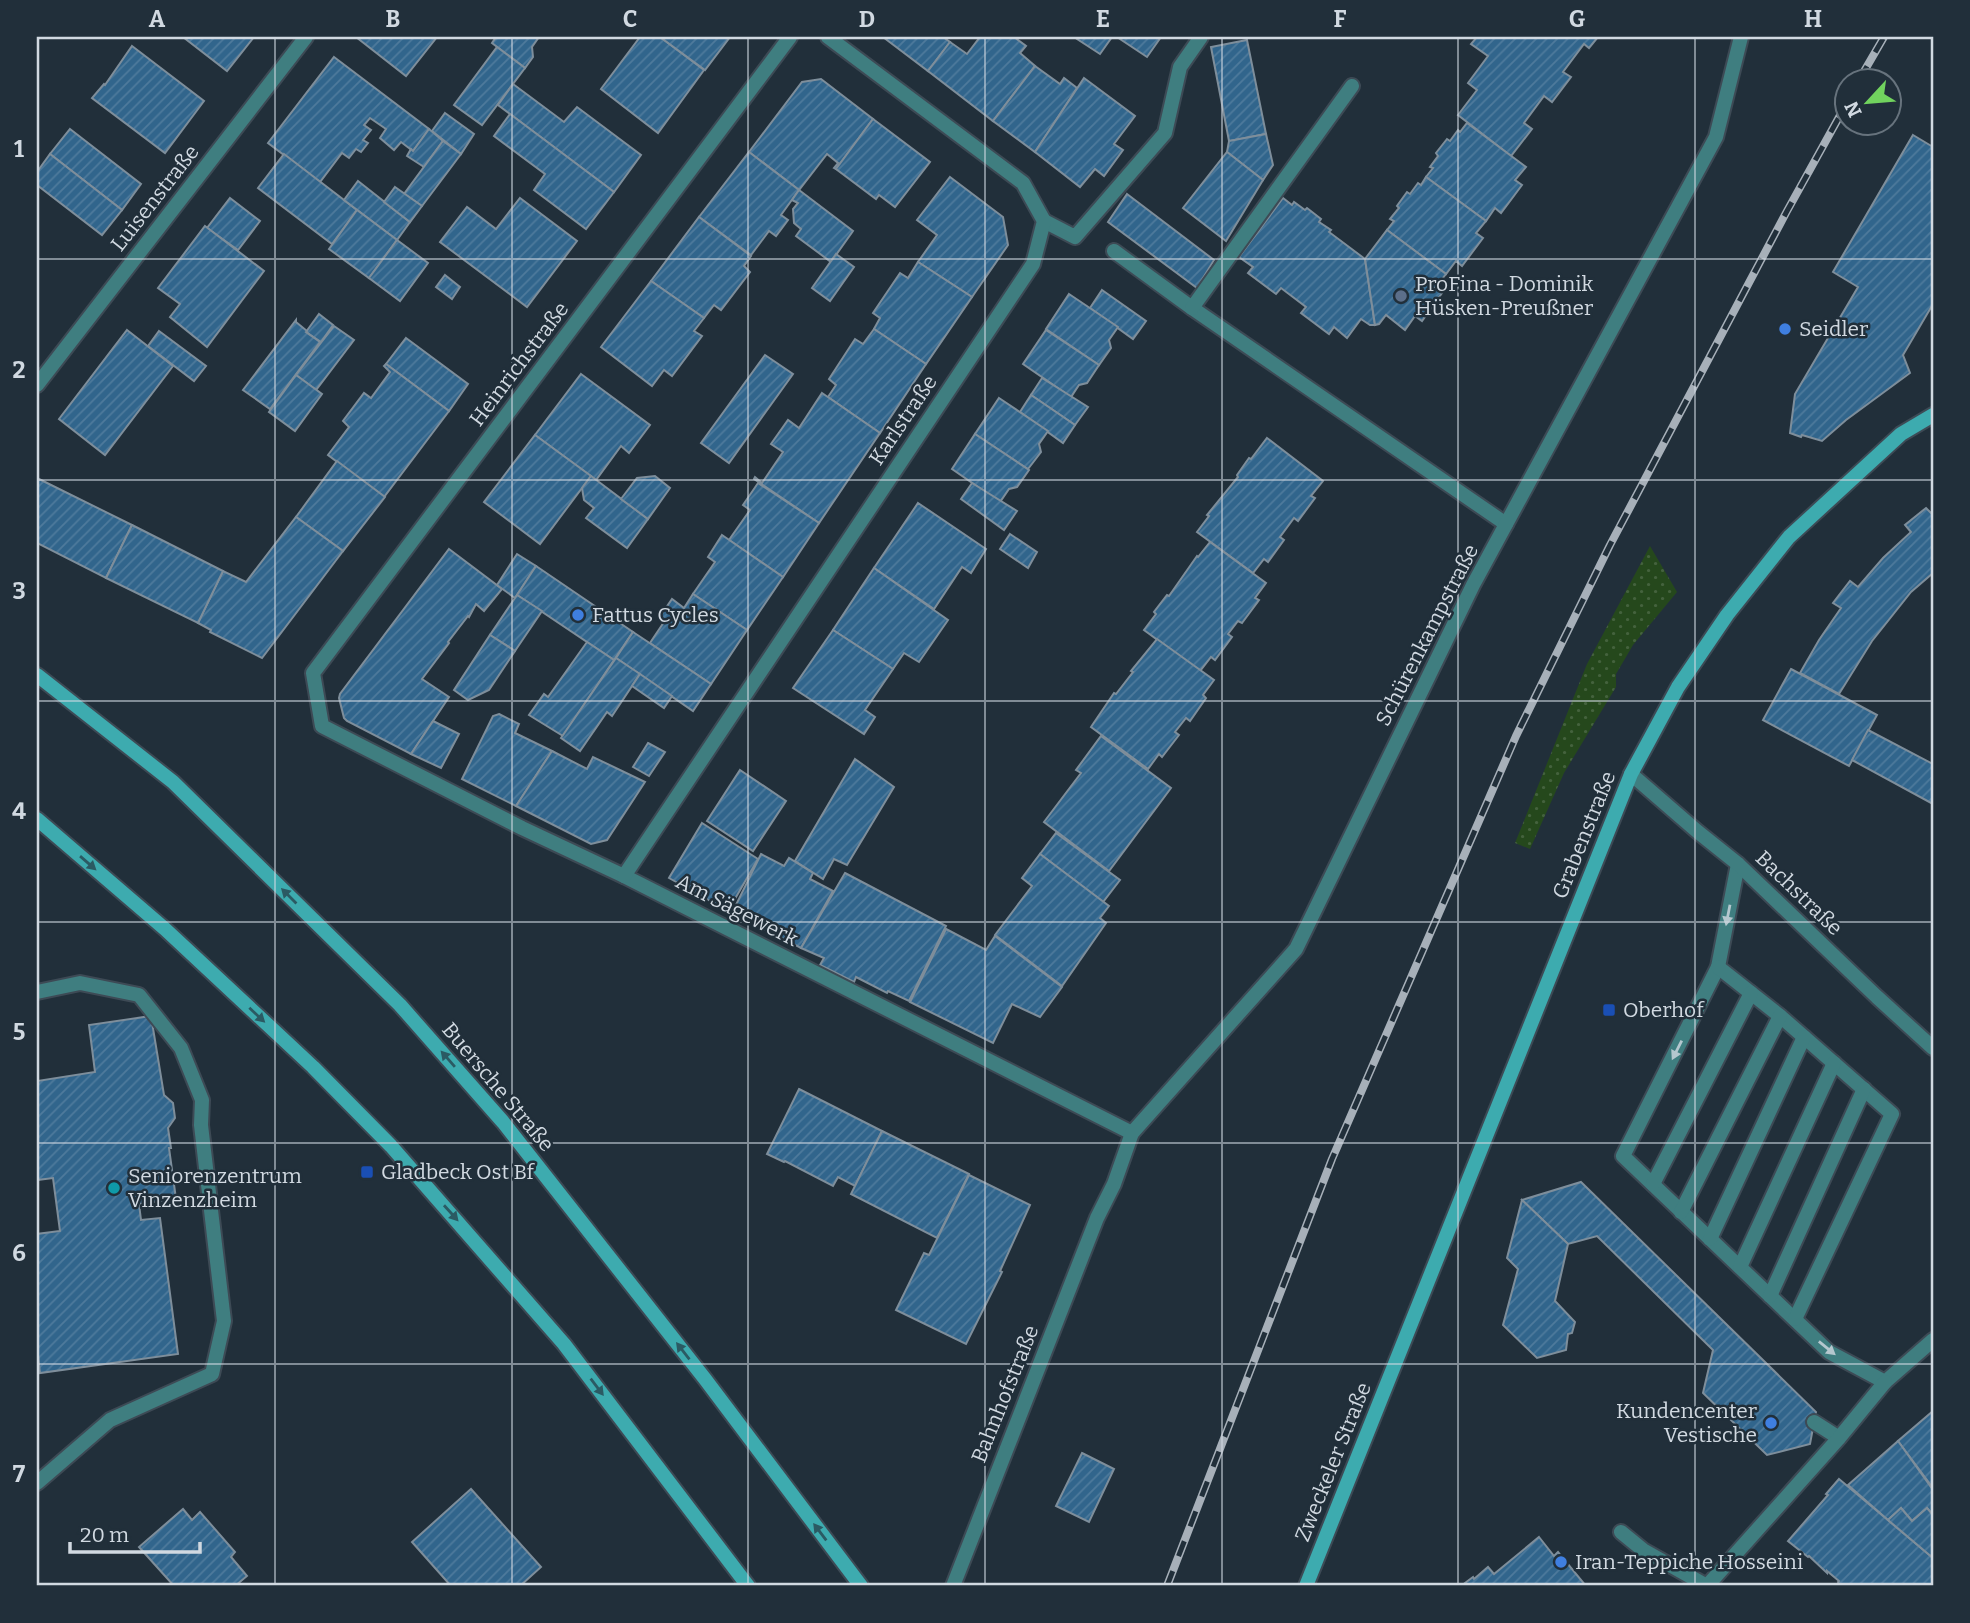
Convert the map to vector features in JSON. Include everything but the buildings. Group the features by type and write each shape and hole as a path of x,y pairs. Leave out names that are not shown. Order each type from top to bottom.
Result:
{"main road":[{"name":"Grabenstraße","path":"1399,1353 1631,774 1685,677 1727,614 1789,537 1901,434 1933,415"},
{"name":"Buersche Straße","path":"37,675 173,782 400,1005 503,1122 705,1379 861,1586"},
{"path":"37,818 165,929 313,1067 391,1146 564,1344 748,1586"},
{"name":"Zweckeler Straße","path":"1306,1586 1399,1353"}],"street":[{"name":"Luisenstraße","path":"37,385 306,37"},
{"name":"Heinrichstraße","path":"322,726 313,673 790,37"},
{"path":"828,37 1023,183 1044,221 1075,237 1165,133 1180,67 1201,37"},
{"name":"Schürenkampstraße","path":"1097,1218 1114,1184 1132,1133 1296,948 1473,585 1716,137 1741,37"},
{"path":"1192,308 1353,86"},
{"name":"Karlstraße","path":"624,876 1033,264 1044,221"},
{"path":"1114,251 1192,308 1506,524"},
{"name":"Am Sägewerk","path":"322,726 1132,1133"},
{"name":"Bachstraße","path":"1631,774 1738,864 1933,1048"},
{"path":"1738,864 1718,967 1623,1156 1829,1352 1885,1382"},
{"path":"1718,967 1780,1016 1892,1114 1796,1319"},
{"path":"37,992 80,983 139,995 181,1048 202,1100 201,1125 224,1321 212,1374 110,1420 37,1483"},
{"path":"1653,1184 1751,993"},
{"path":"1681,1212 1780,1016"},
{"path":"1710,1239 1804,1037"},
{"path":"1740,1267 1834,1063"},
{"path":"1770,1296 1864,1089"},
{"name":"Bahnhofstraße","path":"953,1586 1097,1218"},
{"path":"1621,1532 1643,1550 1707,1586 1839,1438 1885,1382 1933,1340"},
{"path":"1814,1422 1839,1438"}],"green space":[{"path":"1650,546 1677,592 1633,645 1616,674 1616,687 1564,773 1530,849 1515,843 1587,664"}],"railway":[{"path":"1867,66 1884,37"},
{"path":"1167,1586 1332,1159 1516,736 1610,545 1834,126"}],"place":[{"name":"ProFina - Dominik Hüsken-Preußner","path":"1401,296"},
{"name":"Seidler","path":"1785,329"},
{"name":"Fattus Cycles","path":"578,615"},
{"name":"Oberhof","path":"1609,1010"},
{"name":"Gladbeck Ost Bf","path":"367,1172"},
{"name":"Seniorenzentrum Vinzenzheim","path":"114,1188"},
{"name":"Kundencenter Vestische","path":"1771,1423"},
{"name":"Iran-Teppiche Hosseini","path":"1561,1562"}]}
